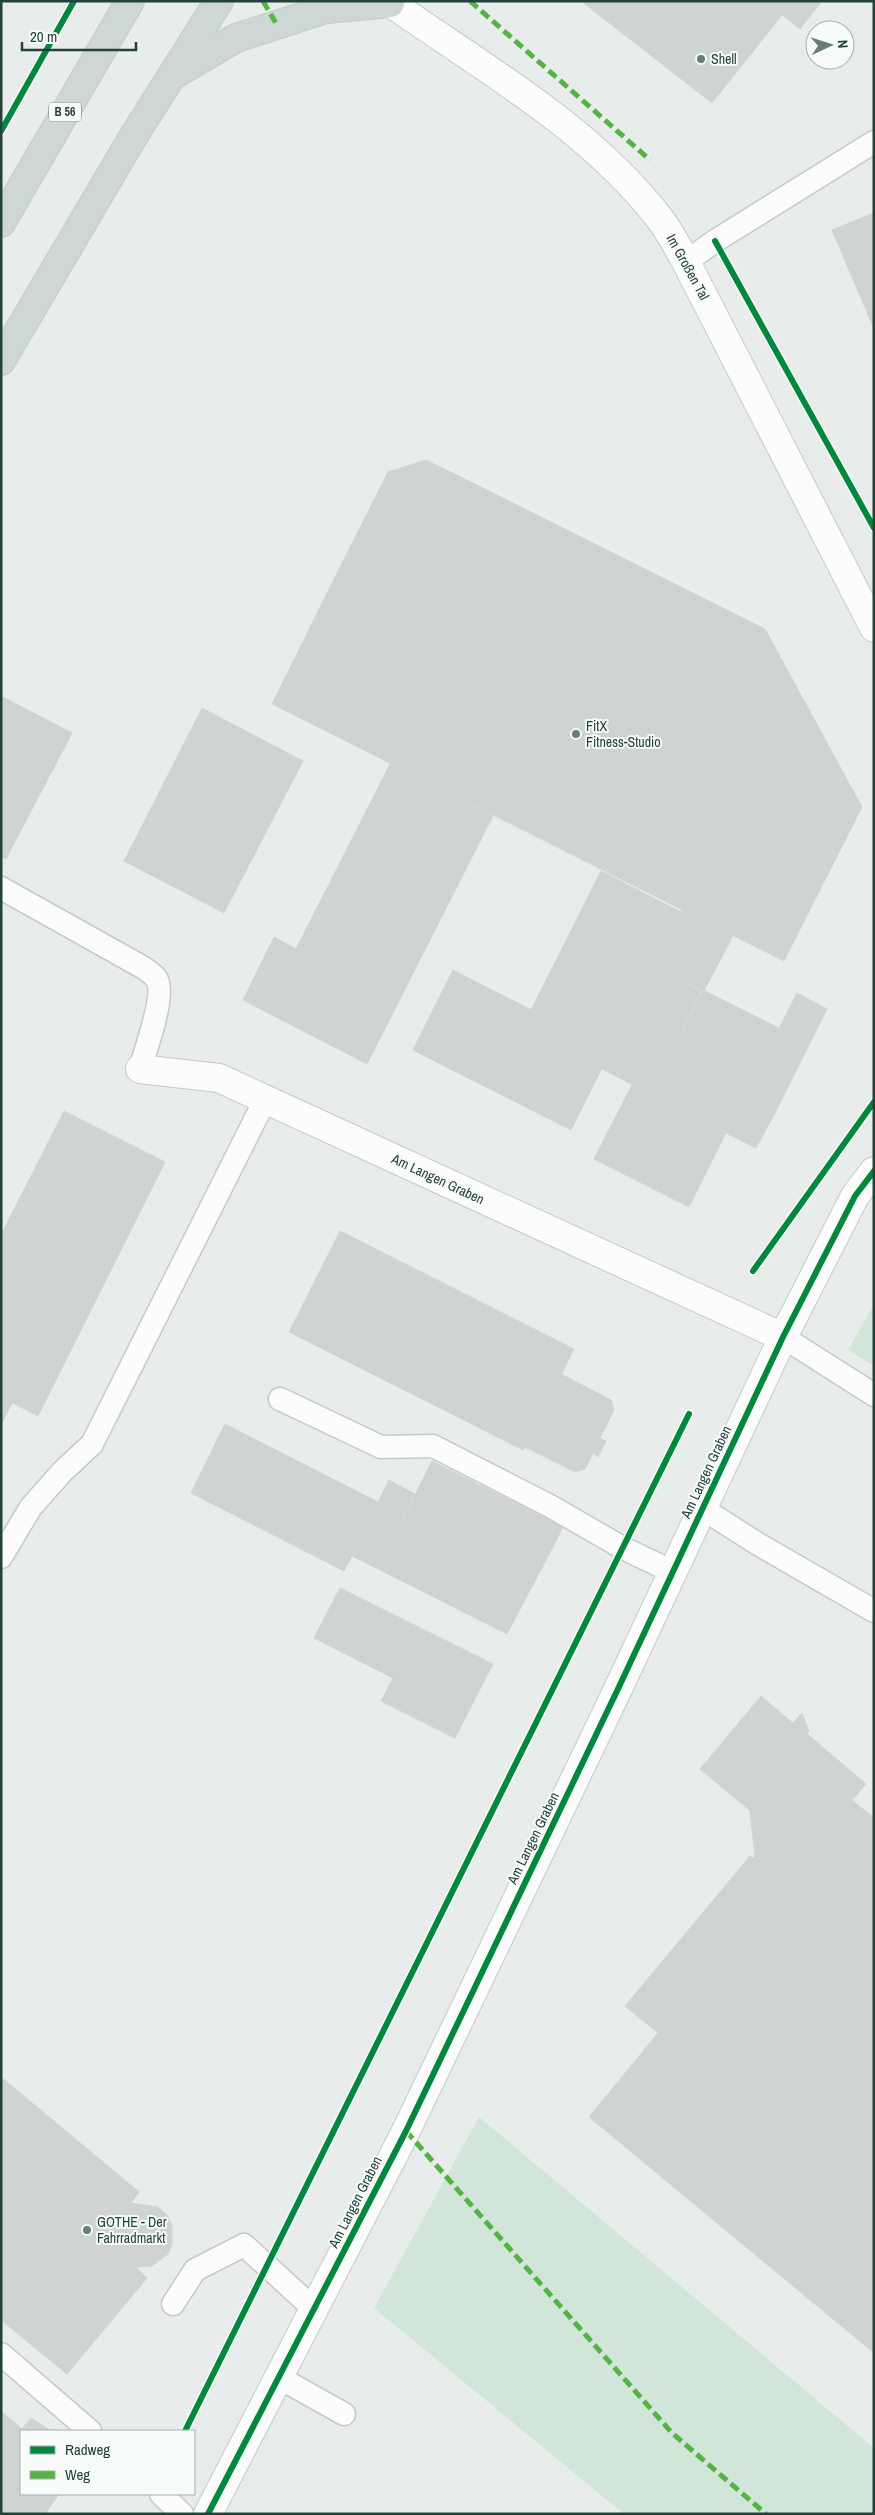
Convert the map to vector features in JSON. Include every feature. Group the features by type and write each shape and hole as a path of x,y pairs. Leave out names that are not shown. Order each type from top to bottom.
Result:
{"main road":[{"name":"B 56","path":"1,223 130,1"},
{"path":"1,361 71,240 219,1"},
{"path":"172,76 236,38 326,9 401,6"}],"street":[{"name":"Im Großen Tal","path":"401,6 566,124 620,174 655,214 686,262 874,628"},
{"name":"Am Langen Graben","path":"140,1069 220,1078 783,1337"},
{"name":"Am Langen Graben","path":"208,2514 406,2131 703,1509 783,1337 854,1196 874,1172"}],"lane":[{"path":"686,262 714,241 874,142"},
{"path":"1,888 144,968 156,978 160,987 159,1001 140,1069"},
{"path":"1,1557 31,1507 63,1471 92,1444 266,1100"},
{"path":"783,1337 874,1395"},
{"path":"280,1400 381,1447 434,1446 550,1506 623,1548 673,1572"},
{"path":"703,1509 874,1611"},
{"path":"173,2304 195,2270 244,2246 314,2309"},
{"path":"1,2354 89,2430"},
{"path":"278,2377 344,2414"},
{"path":"162,2495 182,2514"}],"green space":[{"path":"874,1304 874,1366 848,1350"},
{"path":"479,2117 874,2448 874,2514 624,2514 374,2308"}],"building":[{"name":"Shell","path":"581,1 765,1 782,15 712,103"},
{"path":"765,1 822,1 807,20 805,20 800,29"},
{"path":"874,213 874,329 832,230"},
{"path":"426,460 479,486 427,591 381,568 368,593 335,577 388,472"},
{"name":"FitX Fitness-Studio","path":"479,486 765,629 862,807 784,961 272,704 335,577 368,593 381,568 427,591"},
{"path":"1,696 72,733 6,859 1,857"},
{"path":"202,708 303,761 224,913 124,861"},
{"path":"390,764 493,816 367,1064 243,1000 274,937 296,949"},
{"path":"601,871 681,912 611,1050 531,1010"},
{"path":"682,911 733,936 704,991 654,967"},
{"path":"654,967 701,991 650,1094 602,1069"},
{"path":"453,970 506,997 466,1077 413,1050"},
{"path":"703,990 779,1028 726,1133 650,1094"},
{"path":"797,993 827,1009 774,1115 743,1100"},
{"path":"506,997 611,1050 571,1130 466,1077"},
{"path":"632,1085 726,1133 689,1207 594,1159"},
{"path":"743,1100 774,1115 756,1148 726,1133"},
{"path":"64,1111 165,1162 38,1416 1,1397 1,1235"},
{"path":"340,1231 574,1349 523,1450 289,1332"},
{"path":"561,1374 611,1400 614,1410 600,1438 606,1441 598,1457 593,1453 585,1469 575,1472 525,1447"},
{"path":"1,1397 12,1403 1,1425"},
{"path":"225,1424 378,1502 389,1480 415,1494 378,1569 352,1556 344,1571 191,1493"},
{"path":"432,1461 563,1527 544,1564 413,1499"},
{"path":"414,1499 544,1564 507,1634 378,1569"},
{"path":"340,1588 493,1664 455,1738 381,1701 393,1678 314,1638"},
{"path":"761,1696 793,1723 802,1713 809,1731 807,1734 839,1761 778,1834 700,1769"},
{"path":"839,1761 866,1784 827,1830 800,1808"},
{"path":"852,1800 874,1818 874,2353 589,2117 658,2033 625,2006 750,1856 753,1858 755,1856 750,1811 778,1834 800,1808 827,1830"},
{"name":"GOTHE - Der Fahrradmarkt","path":"1,2077 139,2192 131,2203 158,2207 167,2215 172,2225 172,2244 168,2254 152,2266 138,2267 137,2269 147,2278 67,2374 1,2320"},
{"path":"1,2411 22,2429 7,2447 1,2448"},
{"path":"31,2418 49,2430 21,2430"},
{"path":"20,2431 20,2495 58,2495 45,2514 1,2514 1,2448 7,2447"}],"marked path":[{"path":"263,1 277,25"},
{"path":"470,1 650,160"},
{"path":"406,2131 672,2433 766,2514"}],"cycle path":[{"path":"1,131 74,1"},
{"path":"715,241 874,528"},
{"path":"753,1271 874,1102"},
{"path":"208,2514 406,2131 617,1691 783,1337 855,1196 874,1171"},
{"path":"185,2430 689,1414"}],"place":[{"name":"Shell","path":"701,59"},
{"name":"FitX Fitness-Studio","path":"576,734"},
{"name":"GOTHE - Der Fahrradmarkt","path":"87,2230"}]}
